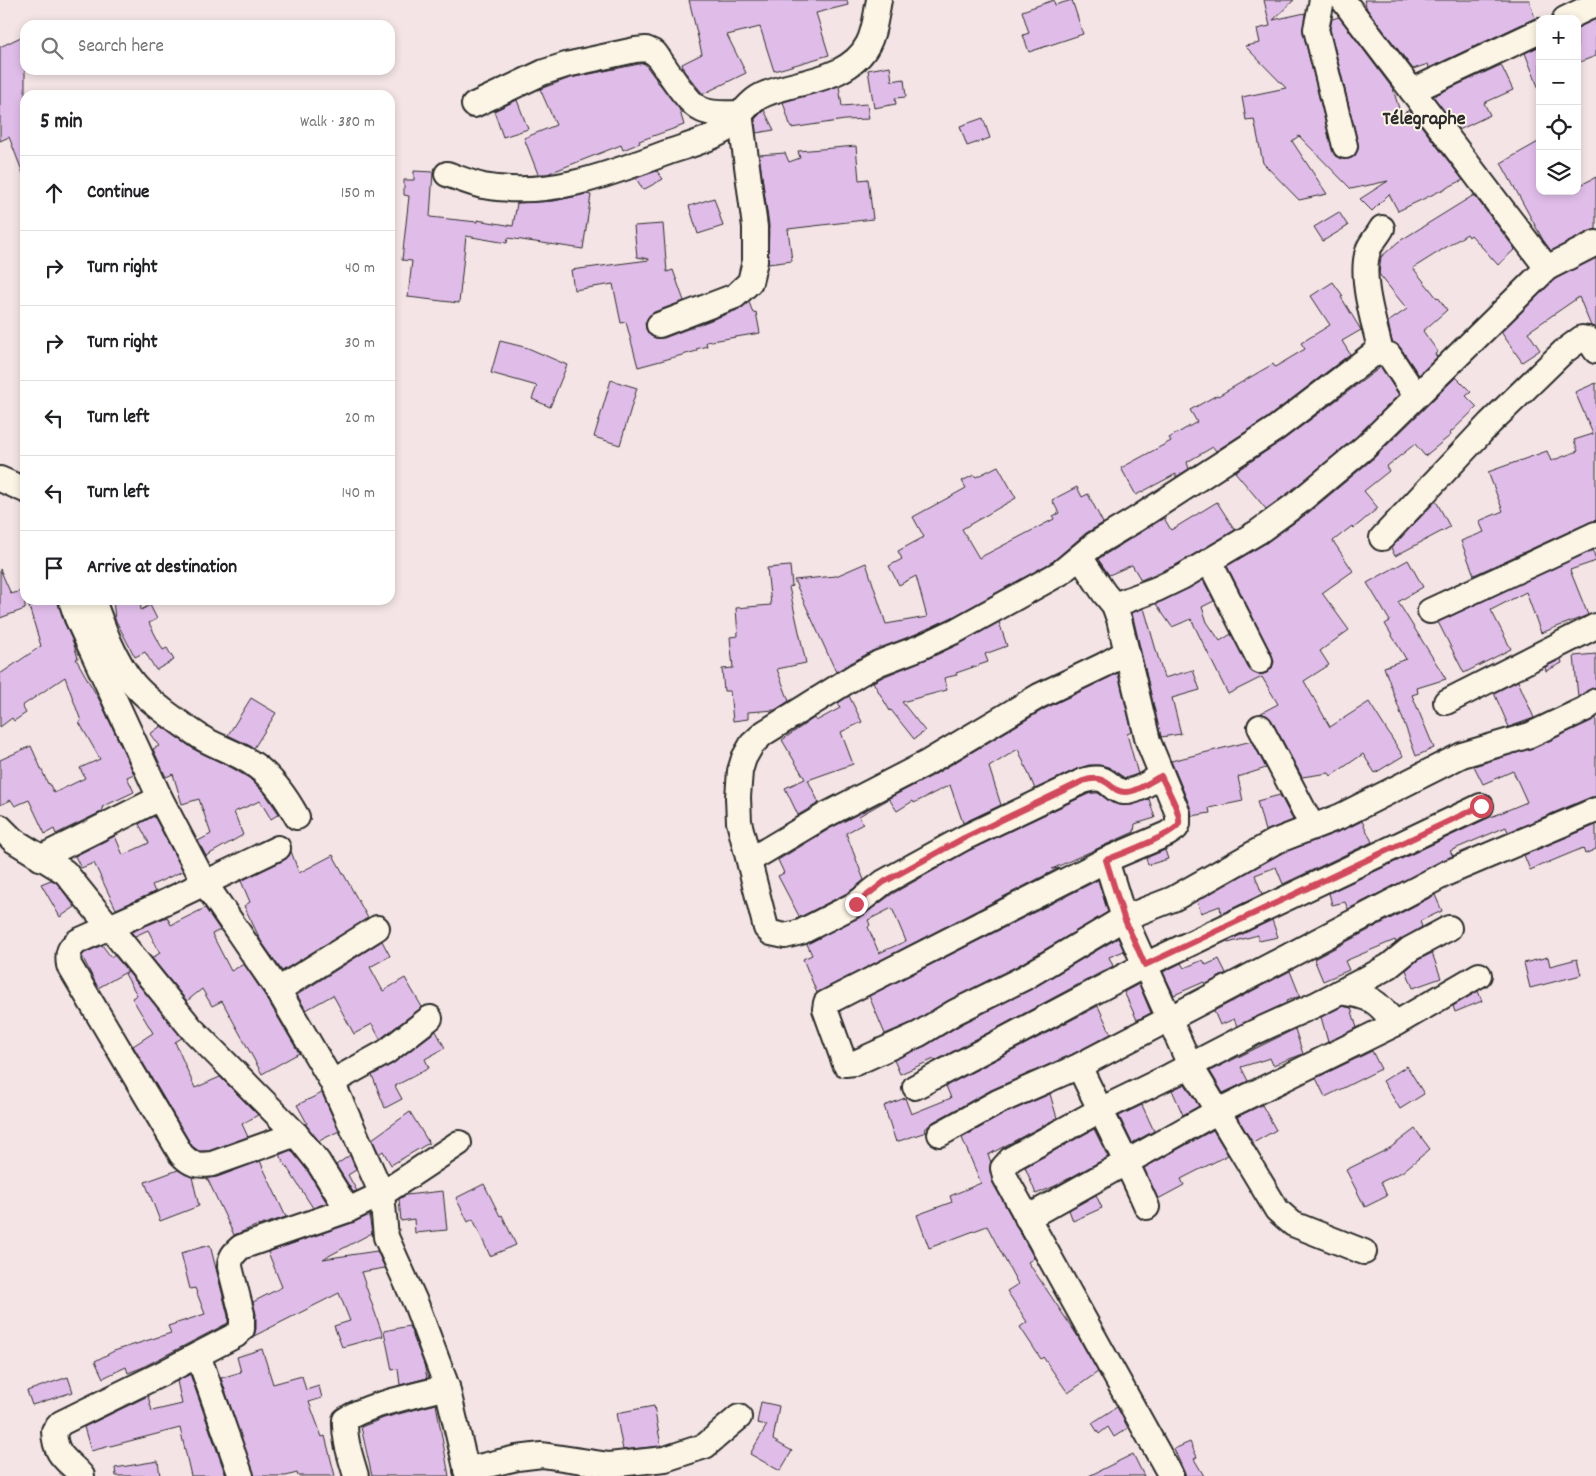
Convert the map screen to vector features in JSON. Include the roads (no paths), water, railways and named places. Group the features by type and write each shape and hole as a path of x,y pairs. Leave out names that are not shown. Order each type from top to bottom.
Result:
{"street":[{"path":"447,174 481,186 507,189 560,187 625,168 710,137 724,130 749,103 765,94 836,73 856,60 868,44 879,0"},
{"path":"1322,0 1316,29 1345,146"},
{"path":"1343,0 1547,268"},
{"path":"1573,15 1596,4"},
{"path":"1412,91 1536,33"},
{"path":"474,105 544,72 566,64 646,49 655,53 692,104 702,110 716,113 740,113"},
{"path":"659,325 735,296 750,282 755,261 755,228 740,113"},
{"path":"1382,228 1369,249 1365,272 1368,297 1382,353"},
{"path":"1114,605 1158,589 1209,561 1258,532 1299,502 1365,447 1547,268 1596,243"},
{"path":"1382,538 1490,423 1563,352 1582,338 1588,339 1596,351"},
{"path":"1161,776 1134,790 1124,792 1118,791 1102,779 1091,778 1083,781 964,838 884,882 856,904 800,932 785,936 771,933 766,928 739,822 740,771 744,758 752,744 764,733 857,675 880,663 957,630 1060,573 1095,544 1136,520 1275,430 1372,355 1382,353 1389,355 1416,396"},
{"path":"0,479 20,488"},
{"path":"1430,611 1596,534"},
{"path":"1080,557 1104,594 1114,605 1148,741 1178,814 1178,824 1176,828 1167,834 1106,860 826,1003 825,1009 845,1064 855,1063 919,1034 955,1012 1024,978 1124,918 1173,899 1256,851 1312,826 1341,816 1386,795 1462,755 1530,735 1585,709 1596,701"},
{"path":"1209,561 1260,660"},
{"path":"73,605 160,798 204,882 278,990 332,1082 382,1194 386,1237 416,1304 447,1387 467,1473 517,1458 542,1455 609,1465 665,1459 705,1446 739,1417"},
{"path":"95,605 115,653 133,683 152,702 202,738 250,762 272,780 286,797 297,816"},
{"path":"1446,702 1596,626"},
{"path":"750,860 824,816 926,764 1039,696 1127,652"},
{"path":"1260,727 1312,826"},
{"path":"40,858 160,798"},
{"path":"915,1087 1145,965 1481,806"},
{"path":"940,1134 998,1102 1080,1066 1447,873 1596,810"},
{"path":"0,827 13,840 66,872 191,1028 296,1134 318,1162 348,1210"},
{"path":"278,848 78,941 70,947 67,956 69,965 181,1154 188,1162 198,1166 212,1164 296,1134"},
{"path":"1106,860 1124,918 1190,1065 1278,1210 1293,1224 1364,1252"},
{"path":"278,990 377,928"},
{"path":"1170,1476 1004,1177 1003,1168 1011,1159 1100,1110 1255,1032 1317,1004 1389,966 1410,949 1449,928"},
{"path":"1027,1218 1218,1111 1395,1024 1479,975"},
{"path":"1340,992 1358,994 1374,1001 1382,1007 1395,1024"},
{"path":"332,1082 386,1052 430,1018"},
{"path":"1080,1066 1147,1207"},
{"path":"82,1476 63,1458 55,1444 54,1431 61,1423 198,1355 236,1335 242,1329 242,1314 230,1267 230,1259 234,1253 241,1247 348,1210 382,1194 459,1143"},
{"path":"198,1355 241,1476"},
{"path":"356,1476 347,1445 345,1420 354,1414 371,1408 447,1387"}],"district":[{"name":"Télegraphe","path":"1424,120"}]}
